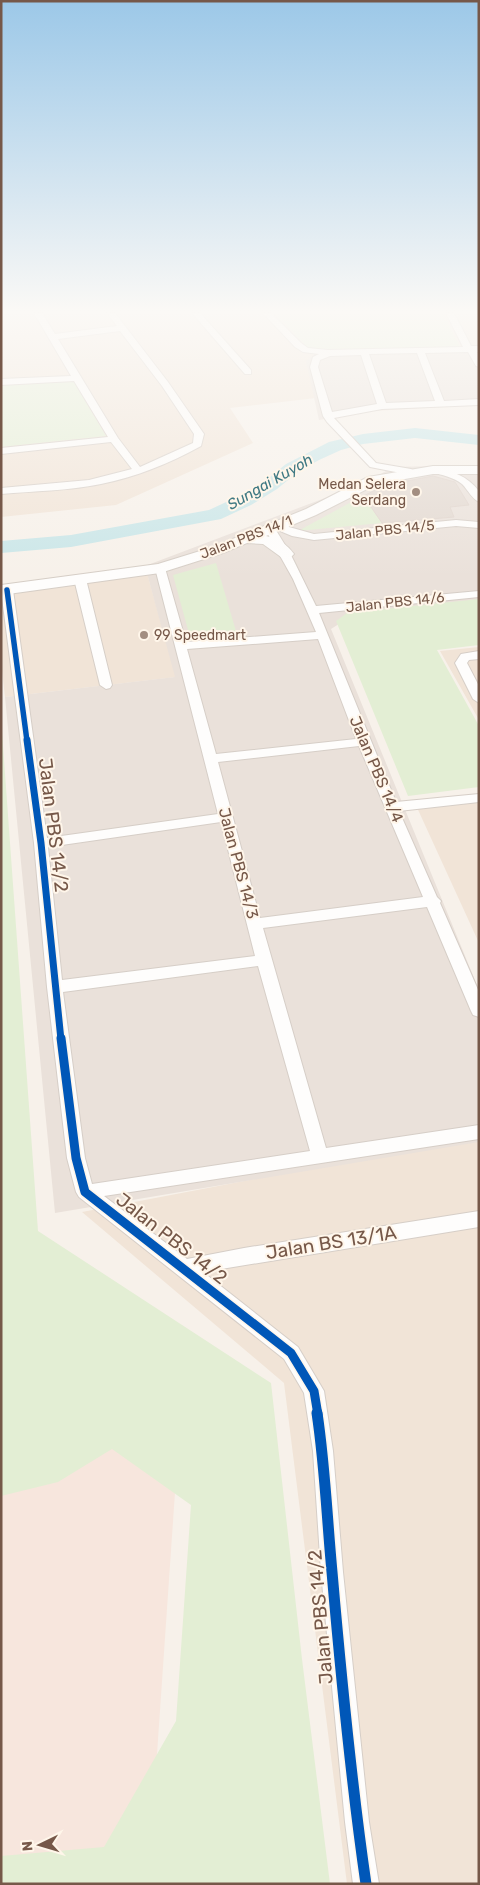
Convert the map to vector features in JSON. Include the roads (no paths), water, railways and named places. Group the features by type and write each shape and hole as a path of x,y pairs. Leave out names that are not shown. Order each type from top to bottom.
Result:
{"street":[{"path":"92,401 114,438 137,470"},
{"path":"1,491 101,481 137,470 183,452 198,444 199,434 175,401"},
{"path":"324,401 329,418 371,469"},
{"path":"380,401 382,406"},
{"path":"329,418 382,406 479,402"},
{"path":"1,451 114,438"},
{"name":"Jalan PBS 14/1","path":"4,590 160,568 277,526 371,469 411,472 479,470"},
{"path":"434,470 454,474 464,480 478,497"},
{"path":"478,497 479,481"},
{"path":"456,523 479,515"},
{"path":"456,523 479,525"},
{"name":"Jalan PBS 14/5","path":"277,526 288,532 314,538 456,523"},
{"name":"Jalan PBS 14/4","path":"277,526 286,554 322,635 364,742 434,901 479,1011"},
{"name":"Jalan PBS 14/5","path":"286,554 314,538"},
{"path":"244,539 265,539 276,543 286,554"},
{"name":"Jalan PBS 14/3","path":"160,568 264,960 320,1156"},
{"path":"80,579 106,685"},
{"name":"Jalan PBS 14/2","path":"4,590 41,843 55,987 76,1158 85,1192 291,1353 314,1391 322,1451 357,1822 366,1884"},
{"name":"Jalan PBS 14/6","path":"311,610 479,594"},
{"path":"181,646 322,635"},
{"path":"479,656 464,657 461,663 479,699"},
{"path":"211,759 364,742"},
{"path":"392,807 479,798"},
{"path":"41,843 226,817"},
{"path":"255,924 434,901"},
{"path":"55,987 264,960"},
{"path":"85,1192 479,1132"},
{"name":"Jalan BS 13/1A","path":"184,1268 253,1254 479,1219"}],"waterway":[{"name":"Sungai Kuyoh","path":"1,547 71,541 214,515 244,501 271,485 292,468 313,456 335,446 363,439 415,433 479,440"}],"place":[{"name":"Medan Selera Serdang","path":"416,492"},
{"name":"99 Speedmart","path":"144,635"}]}
